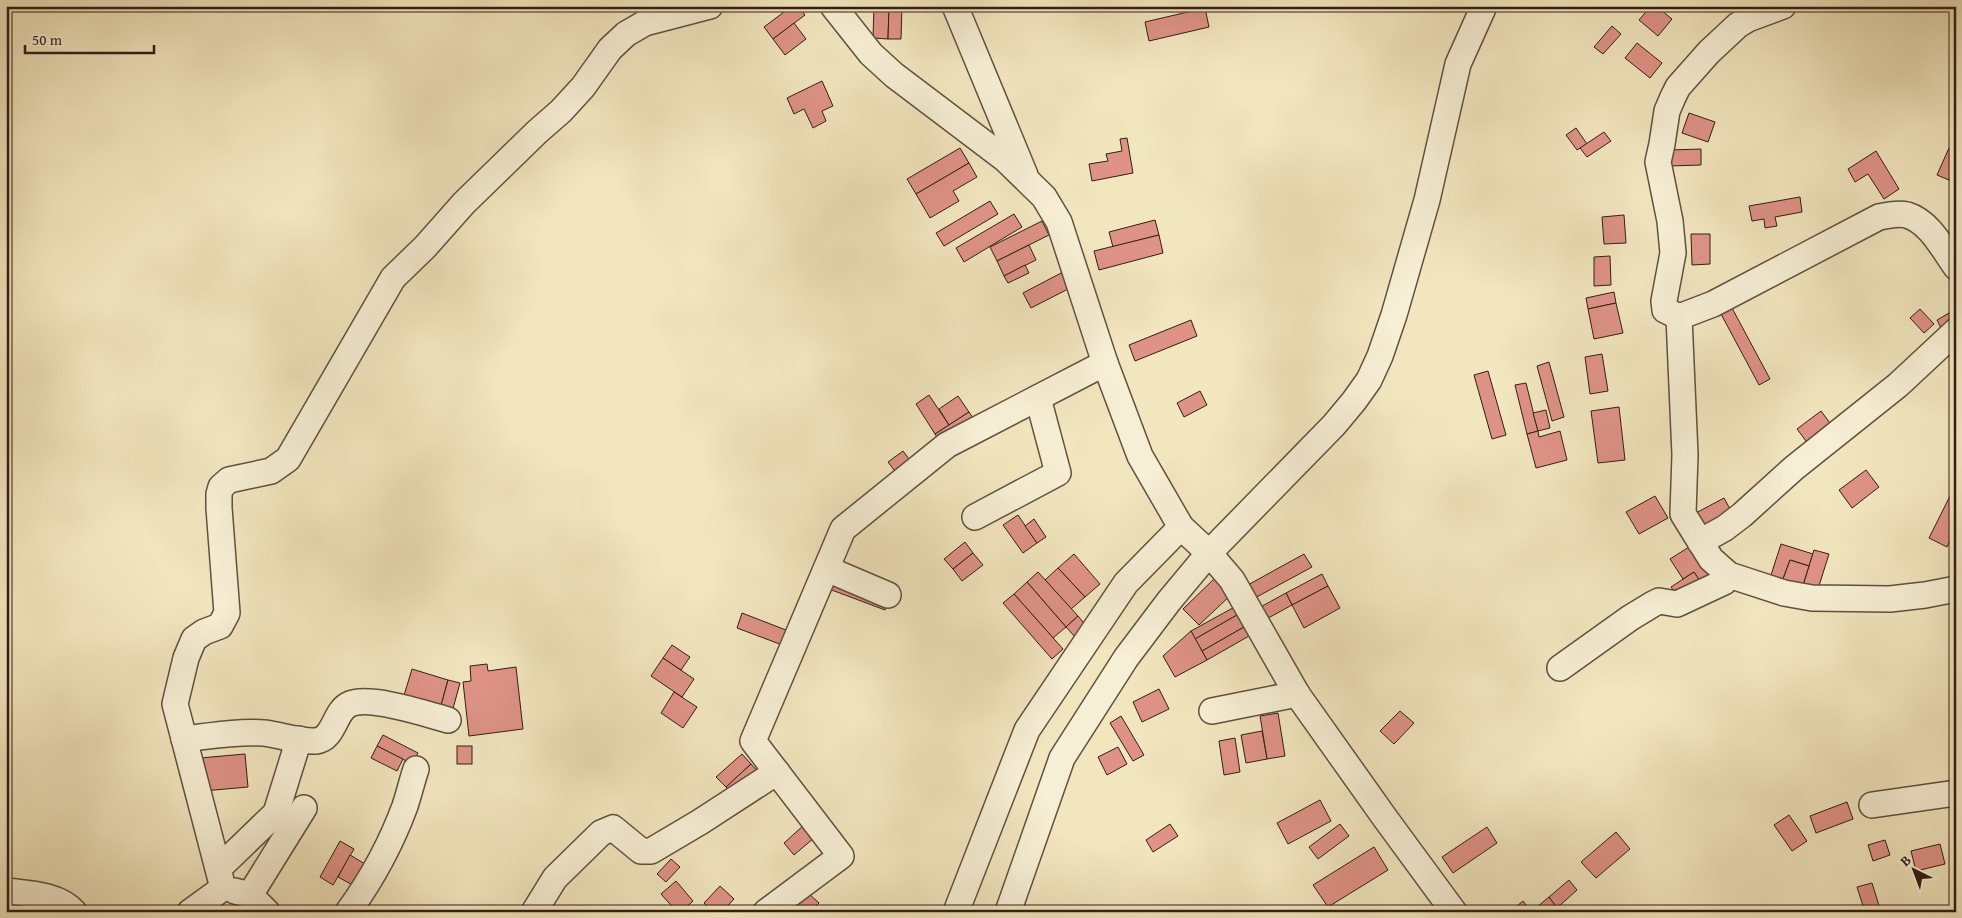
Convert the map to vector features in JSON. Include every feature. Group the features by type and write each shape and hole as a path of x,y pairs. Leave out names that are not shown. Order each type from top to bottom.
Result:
{"street":[{"path":"304,808 259,903 221,878 175,704 186,658 194,639 204,632 220,626 227,613 219,508 221,487 233,477 271,471 288,459 393,278 425,247 464,202 561,111 583,87 615,44 626,34 645,23 710,6"},
{"path":"833,6 871,54 894,75 1004,159 1044,197 1059,222 1105,363 1140,456 1195,540 1232,580 1297,694 1454,912"},
{"path":"955,6 1027,179"},
{"path":"956,912 1027,730 1126,584 1195,540 1334,425 1369,380 1380,356 1394,315 1427,200 1458,64 1484,6"},
{"path":"1783,6 1748,19 1727,35 1678,87 1667,111 1658,162 1670,220 1673,253 1664,307 1668,313 1679,317 1722,299 1879,217 1906,215 1918,221 1934,236 1956,268"},
{"path":"1679,317 1685,455 1683,514 1711,559 1729,575 1784,593 1812,598 1890,599 1925,595 1956,588"},
{"path":"1700,542 1725,528 1742,515 1794,468 1898,385 1956,331"},
{"path":"766,912 841,856 753,741 843,529 947,445 1105,363"},
{"path":"975,517 1058,473 1038,398"},
{"path":"1008,912 1062,758 1126,658 1169,601 1195,540"},
{"path":"826,569 888,596"},
{"path":"1560,668 1630,618 1653,604 1659,601 1677,604 1724,582 1729,575"},
{"path":"1212,711 1297,694"},
{"path":"184,739 241,733 264,733 316,740 326,736 344,708 360,702 393,705 448,720"},
{"path":"190,912 276,813 299,739"},
{"path":"348,912 366,887 390,841 405,805 416,769"},
{"path":"534,912 555,878 601,833 613,828 641,851 651,851 777,772"},
{"path":"1872,805 1956,793"},
{"path":"6,891 48,896 71,908 74,912"}],"building":[{"path":"792,6 798,6 805,15 773,39 764,27"},
{"path":"874,6 889,6 888,39 873,38"},
{"path":"889,6 902,6 901,39 888,39"},
{"path":"1651,6 1656,6 1672,19 1658,36 1639,20"},
{"path":"1205,8 1209,27 1149,41 1145,22"},
{"path":"794,23 806,39 785,55 773,39"},
{"path":"1612,26 1621,34 1603,54 1594,47"},
{"path":"1637,43 1662,63 1650,78 1625,58"},
{"path":"822,81 833,106 822,111 826,121 813,128 804,109 794,114 787,98"},
{"path":"1689,113 1715,122 1708,142 1682,133"},
{"path":"1576,128 1587,144 1577,150 1566,135"},
{"path":"1604,132 1611,141 1587,157 1580,148"},
{"path":"1127,138 1133,173 1092,181 1089,164 1108,161 1106,154 1122,151 1120,139"},
{"path":"960,148 969,163 916,194 907,179"},
{"path":"1949,148 1956,151 1956,183 1937,175"},
{"path":"1701,149 1701,165 1670,166 1670,150"},
{"path":"1876,151 1899,189 1884,199 1868,174 1855,182 1848,169"},
{"path":"969,163 977,177 953,191 959,201 930,218 916,194"},
{"path":"1800,197 1802,212 1775,217 1777,226 1765,228 1764,219 1752,221 1749,206"},
{"path":"990,201 998,214 944,246 936,233"},
{"path":"1014,214 1022,227 964,262 956,248"},
{"path":"1624,215 1626,243 1604,244 1602,217"},
{"path":"1155,220 1159,235 1113,247 1109,232"},
{"path":"1042,221 1049,235 997,261 990,247"},
{"path":"1691,234 1710,234 1710,264 1692,265"},
{"path":"1159,235 1163,253 1099,270 1094,251"},
{"path":"1029,245 1036,260 1004,276 997,261"},
{"path":"1610,256 1611,285 1594,286 1594,257"},
{"path":"1025,265 1029,273 1008,283 1004,276"},
{"path":"1063,272 1072,287 1031,308 1023,293"},
{"path":"1614,292 1616,303 1588,309 1586,298"},
{"path":"1616,303 1623,333 1594,339 1588,309"},
{"path":"1732,308 1770,379 1759,385 1721,314"},
{"path":"1920,309 1934,324 1924,333 1910,318"},
{"path":"1956,309 1956,326 1943,332 1937,320"},
{"path":"1191,320 1197,336 1135,361 1129,345"},
{"path":"1602,354 1608,391 1590,394 1585,357"},
{"path":"1549,362 1564,417 1552,421 1537,366"},
{"path":"1488,371 1506,435 1492,439 1474,375"},
{"path":"1526,383 1538,431 1527,434 1515,385"},
{"path":"1200,391 1207,405 1184,417 1177,403"},
{"path":"929,395 949,425 935,434 916,404"},
{"path":"958,396 969,412 949,425 939,409"},
{"path":"1619,407 1625,460 1598,463 1591,411"},
{"path":"1546,410 1550,428 1538,431 1533,413"},
{"path":"1821,411 1833,427 1809,445 1797,429"},
{"path":"969,412 975,421 941,443 935,434"},
{"path":"1538,431 1539,437 1560,431 1567,460 1536,468 1527,434"},
{"path":"903,451 915,467 900,478 888,462"},
{"path":"1866,470 1879,487 1852,508 1839,490"},
{"path":"1956,484 1956,528 1947,547 1929,538"},
{"path":"1655,496 1668,518 1639,534 1626,512"},
{"path":"1724,498 1735,518 1705,535 1694,514"},
{"path":"1018,515 1037,543 1023,553 1003,525"},
{"path":"1034,519 1046,537 1037,543 1025,526"},
{"path":"965,542 973,553 953,569 944,559"},
{"path":"1697,542 1719,577 1704,587 1694,572 1683,579 1670,559"},
{"path":"1781,544 1813,554 1809,566 1790,560 1783,579 1771,575"},
{"path":"1814,550 1829,554 1818,589 1803,585"},
{"path":"973,553 983,565 962,581 953,569"},
{"path":"1074,554 1100,584 1085,597 1058,568"},
{"path":"1304,554 1312,567 1253,599 1246,586"},
{"path":"1790,560 1809,566 1803,585 1783,579"},
{"path":"1058,568 1085,597 1071,609 1045,580"},
{"path":"1038,572 1078,616 1066,627 1027,582"},
{"path":"1694,572 1704,587 1681,601 1671,587"},
{"path":"1322,574 1328,586 1292,605 1286,593"},
{"path":"834,576 890,597 885,610 829,589"},
{"path":"1216,577 1232,594 1199,625 1183,609"},
{"path":"1027,582 1066,627 1053,638 1014,594"},
{"path":"1328,586 1340,608 1304,628 1292,605"},
{"path":"1286,593 1292,605 1261,622 1255,610"},
{"path":"1014,594 1063,649 1052,659 1003,603"},
{"path":"1240,604 1244,611 1195,639 1191,631"},
{"path":"1244,611 1251,623 1202,651 1195,639"},
{"path":"742,613 791,632 785,646 737,628"},
{"path":"1078,616 1088,628 1077,639 1066,627"},
{"path":"1251,623 1256,632 1207,660 1202,651"},
{"path":"1191,631 1207,660 1175,677 1163,656"},
{"path":"672,645 690,657 681,670 663,658"},
{"path":"663,658 694,679 682,697 651,676"},
{"path":"487,664 488,671 516,667 523,729 469,736 463,682 471,681 470,666"},
{"path":"412,669 448,680 439,713 402,702"},
{"path":"448,680 460,683 451,716 439,713"},
{"path":"1159,689 1169,709 1142,722 1133,702"},
{"path":"674,692 697,707 683,728 661,713"},
{"path":"1400,711 1414,723 1394,744 1380,731"},
{"path":"1278,713 1285,756 1267,759 1260,716"},
{"path":"1121,716 1144,755 1133,761 1110,723"},
{"path":"1262,731 1267,759 1246,763 1241,735"},
{"path":"383,735 418,753 412,764 377,746"},
{"path":"1235,738 1240,772 1224,775 1219,741"},
{"path":"377,746 403,759 397,771 371,758"},
{"path":"457,746 472,746 472,764 457,764"},
{"path":"1118,747 1127,764 1107,775 1098,757"},
{"path":"245,754 248,787 203,791 200,758"},
{"path":"742,754 751,764 726,787 716,777"},
{"path":"751,764 760,774 735,797 726,787"},
{"path":"1320,800 1331,821 1288,844 1277,823"},
{"path":"1847,802 1853,819 1816,833 1810,816"},
{"path":"1789,815 1807,841 1792,851 1774,825"},
{"path":"1170,824 1178,836 1153,852 1146,840"},
{"path":"1340,824 1349,836 1318,859 1309,847"},
{"path":"804,825 814,838 794,855 784,843"},
{"path":"1487,827 1497,843 1453,873 1442,857"},
{"path":"1616,832 1630,849 1596,878 1581,862"},
{"path":"1885,840 1890,855 1873,861 1868,845"},
{"path":"340,841 354,849 333,885 320,877"},
{"path":"1940,844 1945,864 1916,871 1911,851"},
{"path":"1374,847 1388,870 1328,907 1313,885"},
{"path":"350,855 370,867 358,888 338,877"},
{"path":"671,859 680,867 666,882 657,874"},
{"path":"1569,880 1577,890 1557,908 1549,897"},
{"path":"676,881 693,901 681,912 677,912 661,894"},
{"path":"1872,883 1881,912 1865,912 1857,887"},
{"path":"720,886 734,899 722,912 712,912 704,903"},
{"path":"807,892 819,903 810,912 789,912"},
{"path":"1549,897 1557,908 1552,912 1531,912"},
{"path":"1523,901 1531,912 1510,912"}]}
